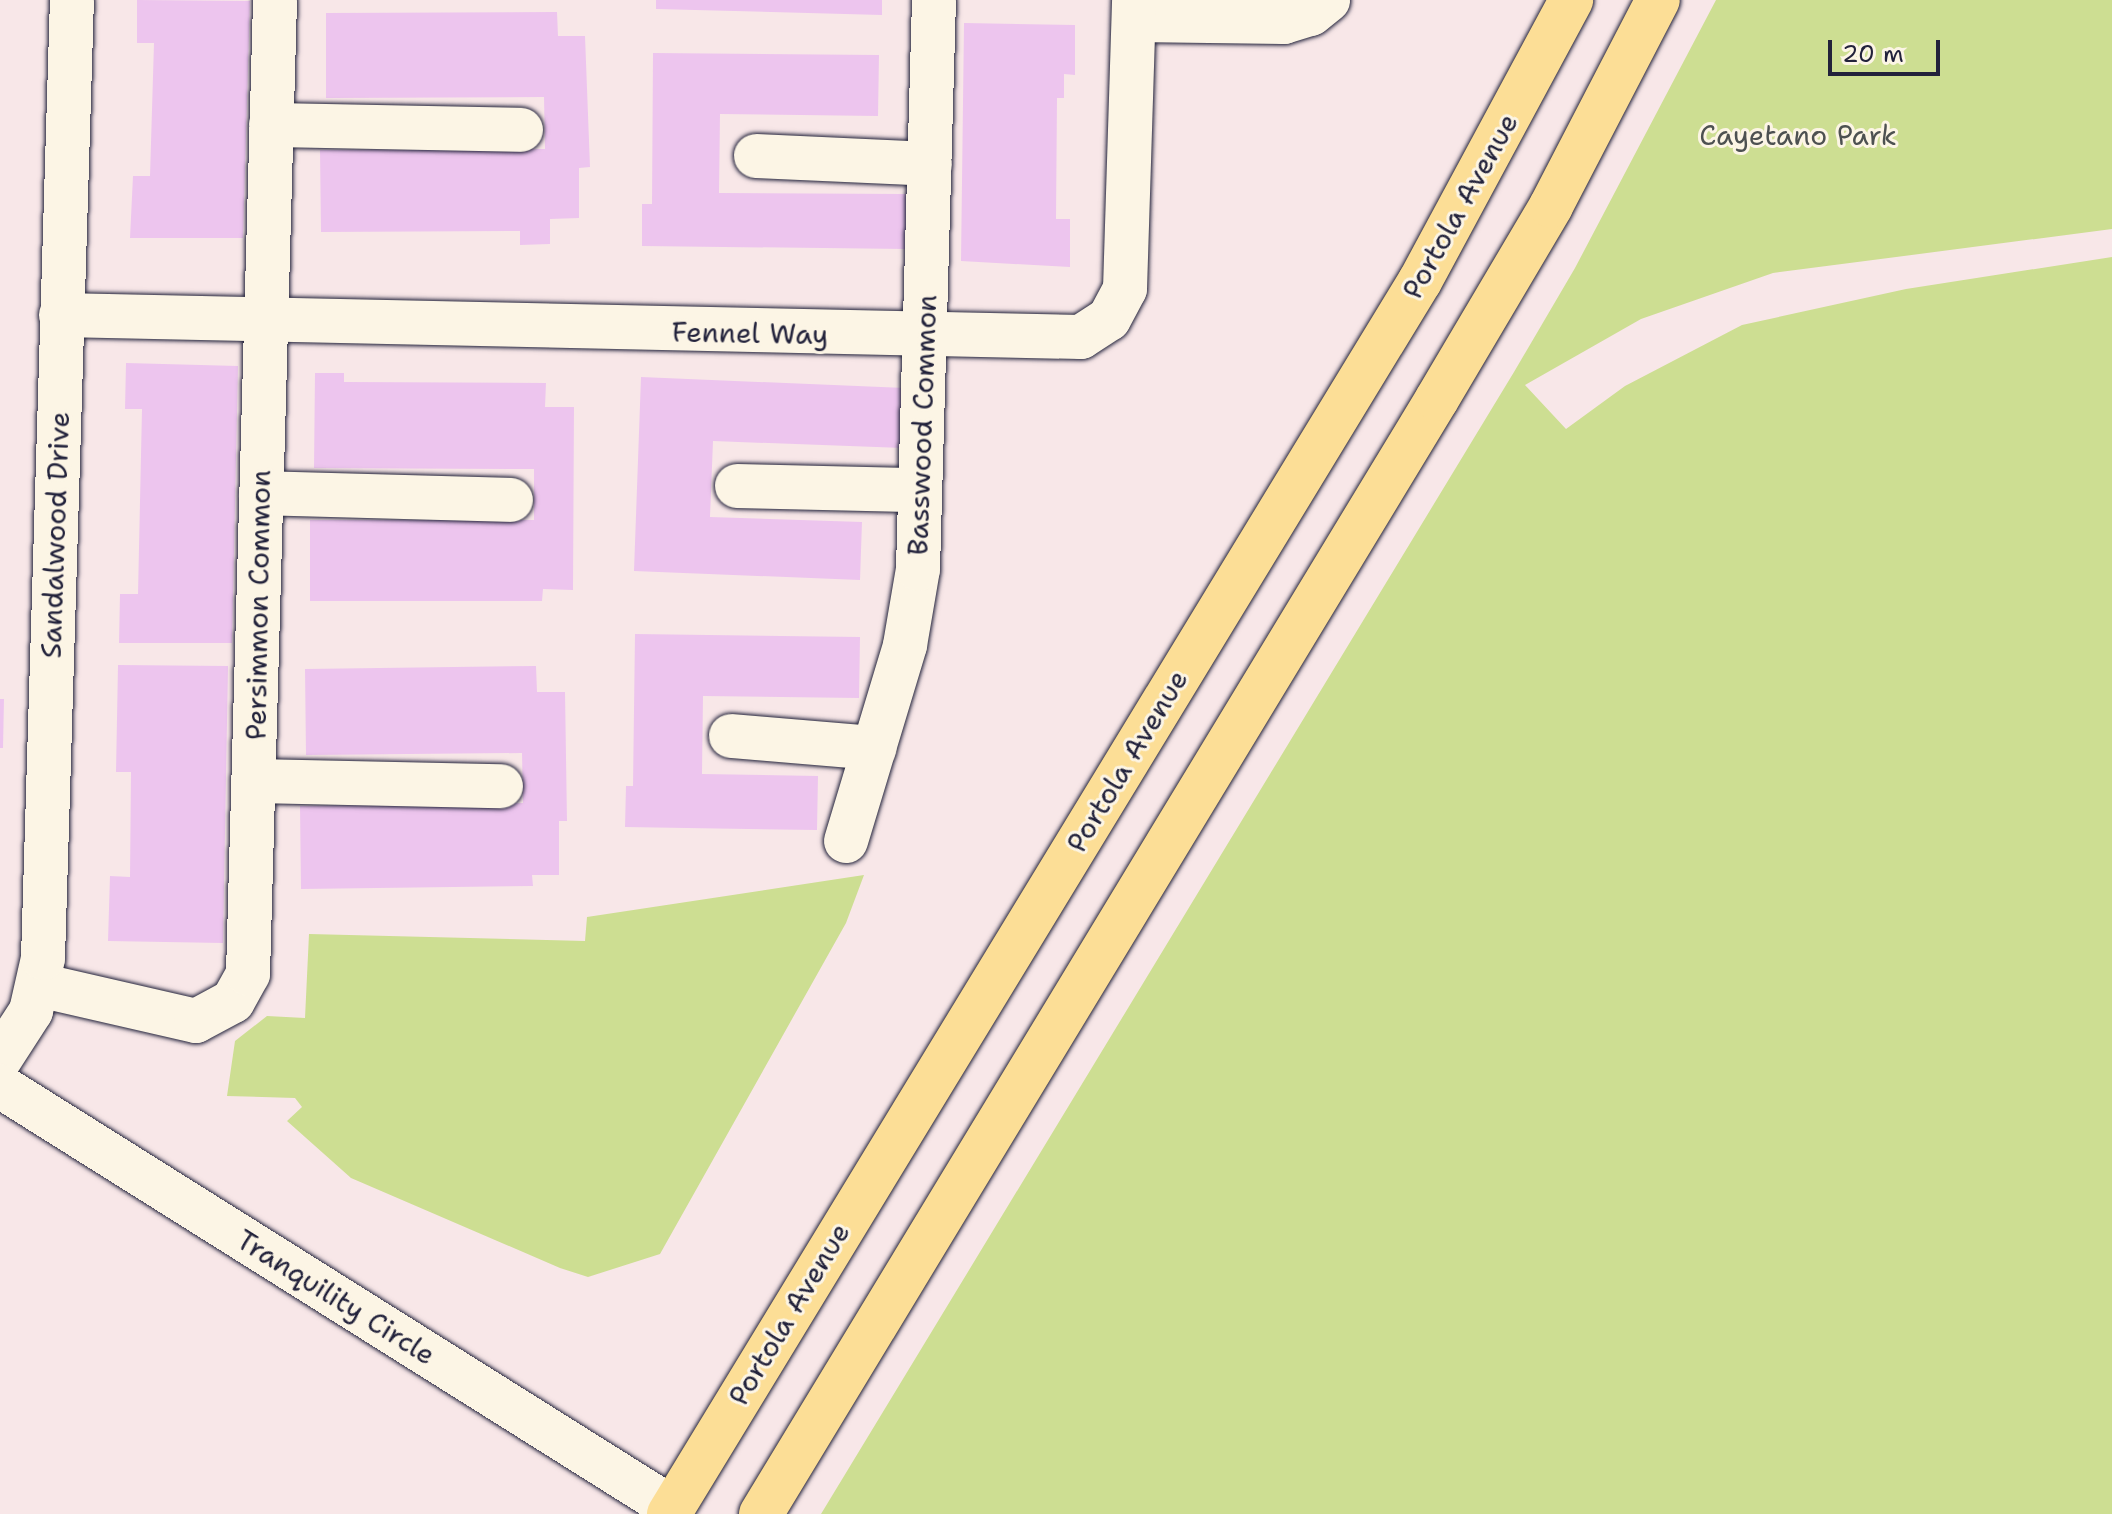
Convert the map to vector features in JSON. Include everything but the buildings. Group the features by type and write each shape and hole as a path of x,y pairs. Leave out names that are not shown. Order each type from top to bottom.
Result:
{"main road":[{"name":"Portola Avenue","path":"670,1511 1420,281 1571,0"},
{"path":"761,1514 1437,399 1551,206 1658,0"}],"street":[{"name":"Sandalwood Drive","path":"0,1059 22,1029 39,985 72,0"},
{"name":"Persimmon Common","path":"39,985 196,1021 233,1001 250,963 275,0"},
{"name":"Basswood Common","path":"846,841 913,610 920,490 934,0"},
{"path":"1134,10 1284,22 1311,14 1328,0"},
{"name":"Fennel Way","path":"61,315 925,337 1070,339 1092,333 1116,310 1127,278 1134,10"},
{"path":"271,125 521,130"},
{"path":"756,156 930,164"},
{"path":"737,486 920,490"},
{"path":"261,493 511,500"},
{"path":"731,736 875,748"},
{"path":"254,781 501,786"},
{"name":"Tranquility Circle","path":"0,1086 670,1511"}],"green space":[{"name":"Cayetano Park","path":"1716,0 2112,0 2112,229 1773,273 1641,319 1525,385 1566,429 1625,386 1742,325 1906,289 2112,257 2112,1514 821,1514 1514,372 1575,268"},
{"path":"864,875 846,923 660,1254 588,1277 560,1268 351,1178 287,1121 302,1107 295,1098 227,1096 235,1041 267,1016 305,1018 309,934 585,941 587,917"}]}
